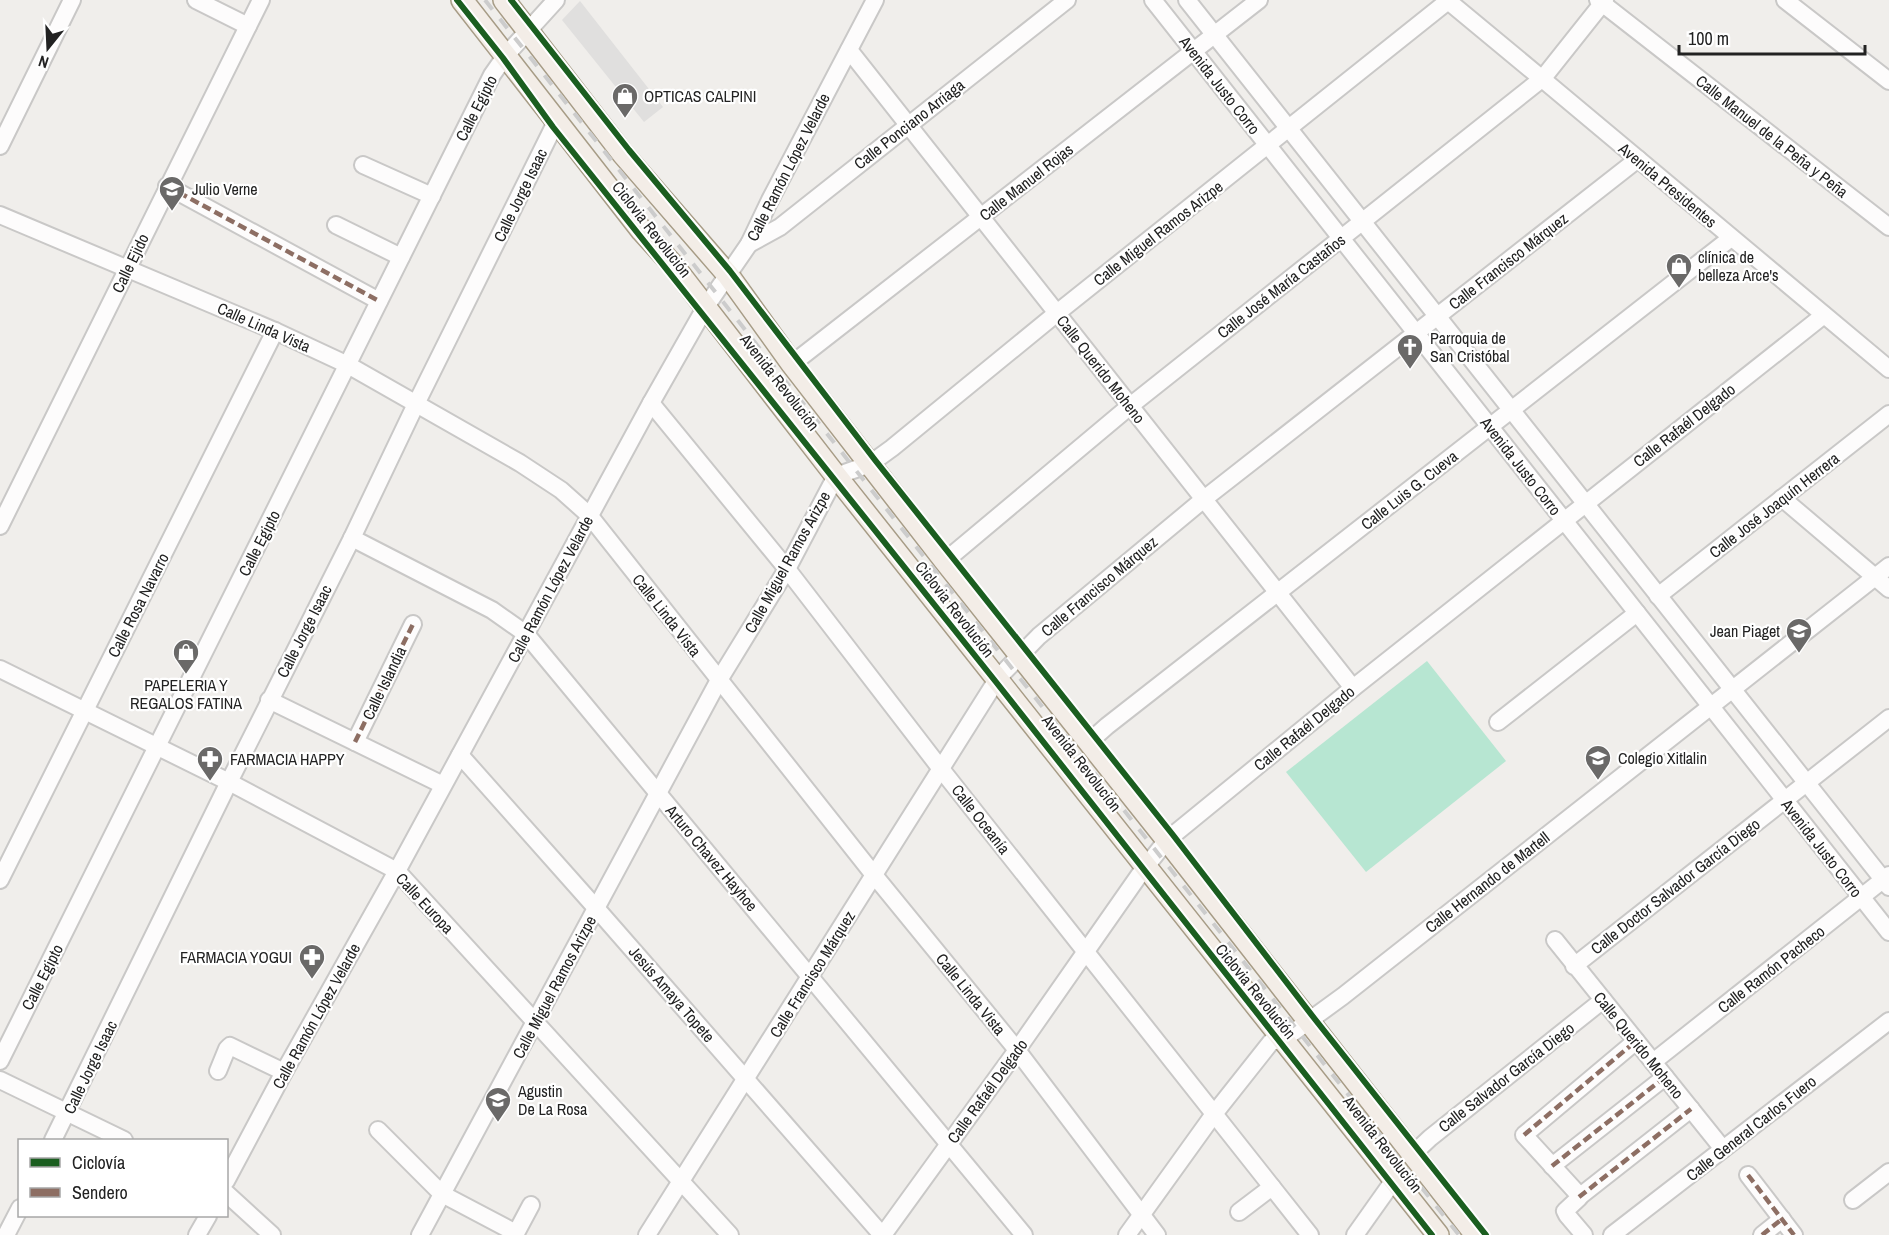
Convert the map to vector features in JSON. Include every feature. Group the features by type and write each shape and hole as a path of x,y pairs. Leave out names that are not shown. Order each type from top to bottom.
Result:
{"main road":[{"name":"Avenida Revolución","path":"462,0 642,231 672,264 836,476 1438,1235"},
{"name":"Avenida Revolución","path":"504,0 623,154 728,275 792,364 945,561 1476,1235"}],"street":[{"path":"0,146 72,0"},
{"path":"196,0 248,26"},
{"name":"Calle Ejido","path":"0,526 261,0"},
{"name":"Calle Egipto","path":"0,1061 492,75 506,55 556,0"},
{"name":"Calle Ramón López Velarde","path":"228,1177 651,403 705,308 749,244 875,0"},
{"name":"Calle Ponciano Arriaga","path":"749,244 780,227 1068,0"},
{"name":"Avenida Justo Corro","path":"1153,0 1889,932"},
{"name":"Avenida Justo Corro","path":"1187,0 1658,596 1887,880"},
{"name":"Calle Manuel Rojas","path":"792,364 1259,0"},
{"name":"Avenida Presidentes","path":"1447,0 1889,369"},
{"name":"Calle Miguel Ramos Arizpe","path":"420,1235 719,680 787,569 836,476 870,464 892,448 1447,0"},
{"path":"1785,0 1889,81"},
{"name":"Calle José María Castaños","path":"945,561 1130,406 1543,78 1601,1"},
{"name":"Calle Manuel de la Peña y Peña","path":"1601,1 1889,227"},
{"name":"Calle Querido Moheno","path":"849,50 1353,688"},
{"name":"Calle Jorge Isaac","path":"54,1139 556,122"},
{"name":"Calle Francisco Márquez","path":"647,1235 998,678 1039,636 1204,499 1638,159"},
{"path":"363,165 432,196"},
{"path":"167,186 379,301"},
{"name":"Calle Linda Vista","path":"0,215 275,331 348,365 520,463 561,490 590,515 874,875 1017,1050 1157,1235"},
{"path":"336,225 401,257"},
{"name":"Calle Luis G. Cueva","path":"1089,742 1731,238"},
{"name":"Calle Rafaél Delgado","path":"882,1235 1017,1050 1146,866 1167,840 1353,688 1824,315"},
{"name":"Calle Rosa Navarro","path":"0,880 275,331"},
{"name":"Calle Oceanía","path":"651,403 787,569 941,769 1310,1235"},
{"name":"Calle José Joaquín Herrera","path":"1658,596 1889,414"},
{"path":"1782,498 1889,589"},
{"name":"Arturo Chavez Hayhoe","path":"352,538 492,610 526,634 1024,1235"},
{"name":"Calle Hernando de Martell","path":"1127,1235 1214,1114 1271,1042 1284,1039 1344,996 1889,566"},
{"path":"1498,722 1637,613"},
{"name":"Calle Islandia","path":"355,742 413,624"},
{"name":"Calle Europa","path":"0,669 229,782 397,871 730,1235"},
{"path":"270,700 443,785"},
{"name":"Calle Doctor Salvador García Diego","path":"1574,966 1889,718"},
{"name":"Jesús Amaya Topete","path":"460,755 882,1235"},
{"name":"Calle Ramón Pacheco","path":"1653,1062 1887,880"},
{"name":"Calle Querido Moheno","path":"1555,940 1723,1149"},
{"name":"Calle Salvador García Diego","path":"1412,1155 1430,1138 1603,1000"},
{"name":"Calle General Carlos Fuero","path":"1612,1235 1889,1021"},
{"path":"1580,1197 1524,1135 1636,1041"},
{"path":"218,1071 230,1046 284,1072"},
{"path":"1552,1166 1665,1077"},
{"path":"0,1080 122,1139"},
{"path":"1584,1235 1565,1211 1691,1109"},
{"path":"378,1130 442,1194 515,1234 531,1205"},
{"path":"1854,1200 1889,1172"},
{"path":"1748,1175 1794,1235"},
{"path":"1355,1235 1394,1180"},
{"path":"1239,1212 1272,1187"},
{"path":"228,1195 272,1235"},
{"path":"6,1235 18,1212"},
{"path":"197,1235 207,1217"},
{"path":"1762,1235 1782,1219"}],"green space":[{"path":"1427,661 1506,761 1366,872 1286,772"}],"shaded area":[{"path":"580,1 663,107 644,122 562,20"}],"railway":[{"path":"485,0 1459,1235"}],"marked path":[{"path":"167,186 379,301"},
{"path":"355,742 413,624"},
{"path":"1524,1135 1636,1041"},
{"path":"1552,1166 1665,1077"},
{"path":"1579,1197 1691,1109"},
{"path":"1748,1175 1794,1235"},
{"path":"1762,1235 1782,1219"}],"cycle path":[{"name":"Ciclovia Revolución","path":"457,0 553,127 996,682 1432,1235"},
{"path":"511,0 629,150 730,271 875,460 1173,835 1486,1235"}],"place":[{"name":"OPTICAS CALPINI","path":"625,119"},
{"name":"Julio Verne","path":"172,212"},
{"name":"clínica de belleza Arce's","path":"1679,289"},
{"name":"Parroquia de San Cristóbal","path":"1410,370"},
{"name":"Jean Piaget","path":"1799,654"},
{"name":"PAPELERIA Y REGALOS FATINA","path":"186,675"},
{"name":"Colegio Xitlalin","path":"1598,781"},
{"name":"FARMACIA HAPPY","path":"210,782"},
{"name":"FARMACIA YOGUI","path":"312,980"},
{"name":"Agustin De La Rosa","path":"498,1123"}]}
